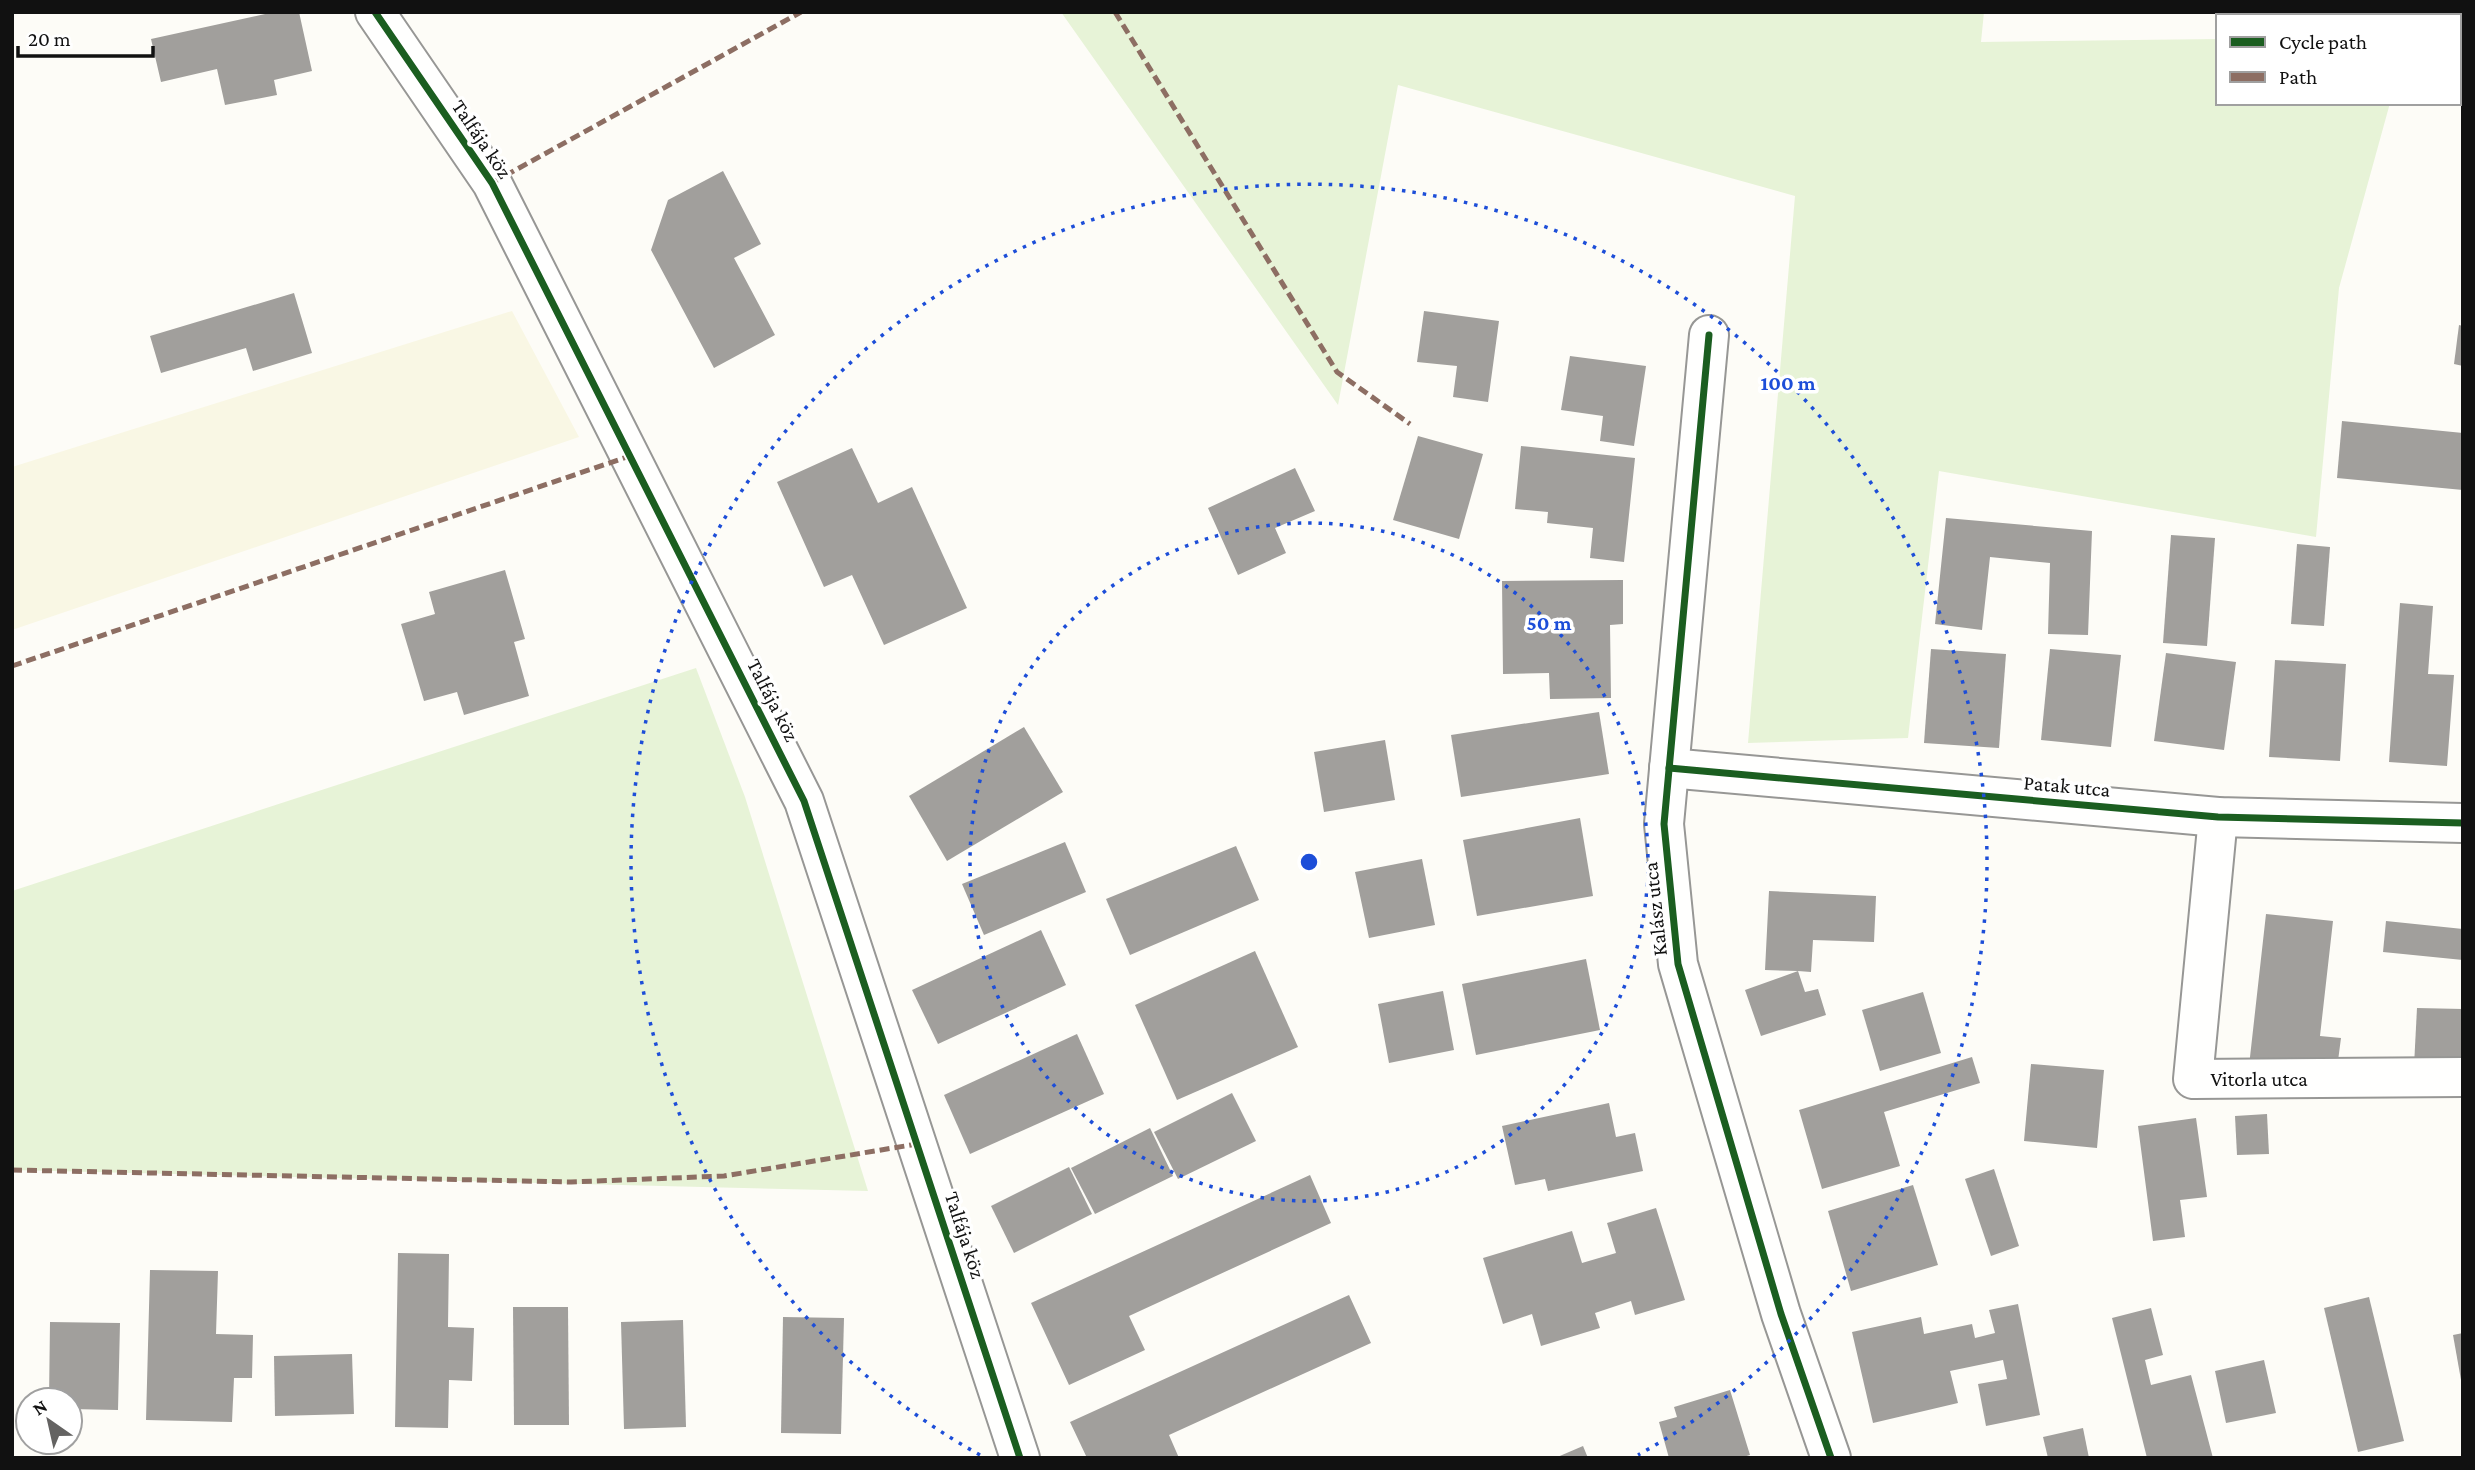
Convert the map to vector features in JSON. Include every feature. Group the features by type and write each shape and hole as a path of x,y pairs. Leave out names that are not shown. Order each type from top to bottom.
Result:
{"street":[{"name":"Talfája köz","path":"375,12 492,183 804,801 1020,1458"},
{"name":"Kalász utca","path":"1709,335 1664,824 1678,964 1781,1314 1830,1458"},
{"name":"Patak utca","path":"1668,768 2218,817 2463,823"},
{"name":"Vitorla utca","path":"2218,817 2193,1079 2463,1077"}],"shaded area":[{"path":"2463,12 2463,58 2461,14 2412,14"},
{"path":"512,311 579,437 12,630 12,467"}],"green space":[{"path":"1061,12 1984,12 1981,42 2216,39 2216,105 2389,105 2339,288 2316,537 1939,471 1908,738 1748,743 1795,196 1398,85 1338,405"},
{"path":"696,668 745,797 868,1191 12,1170 12,891"}],"building":[{"path":"274,12 299,12 312,71 274,80 277,95 225,105 217,69 161,82 151,39"},
{"path":"723,171 761,244 734,258 775,335 714,368 651,250 668,200"},
{"path":"294,293 312,353 253,371 246,348 161,373 150,336"},
{"path":"1424,311 1499,321 1488,402 1453,397 1457,366 1417,362"},
{"path":"2459,325 2463,326 2463,366 2454,364"},
{"path":"1570,356 1646,366 1634,446 1600,441 1603,416 1561,410"},
{"path":"2342,421 2463,433 2463,490 2337,478"},
{"path":"1418,436 1483,454 1459,539 1393,520"},
{"path":"1521,446 1635,458 1624,562 1590,558 1593,528 1547,523 1548,512 1515,509"},
{"path":"852,448 878,503 912,487 967,608 884,645 852,575 824,587 777,482"},
{"path":"1295,468 1315,511 1275,528 1286,553 1238,575 1208,508"},
{"path":"1946,518 2092,531 2088,635 2048,634 2050,563 1990,557 1982,630 1935,624"},
{"path":"2171,535 2215,538 2207,646 2163,643"},
{"path":"2297,544 2330,547 2324,626 2291,624"},
{"path":"505,570 525,639 514,642 529,696 464,715 457,692 424,701 401,624 435,614 429,592"},
{"path":"1623,580 1623,624 1610,625 1611,698 1550,699 1549,673 1503,674 1502,581"},
{"path":"2400,603 2433,606 2428,674 2454,675 2447,766 2389,762"},
{"path":"1931,649 2006,654 1999,748 1924,743"},
{"path":"2050,649 2121,655 2111,747 2041,740"},
{"path":"2166,653 2236,662 2224,750 2154,741"},
{"path":"2275,660 2346,664 2340,761 2269,757"},
{"path":"1599,712 1609,774 1461,797 1451,735"},
{"path":"1024,727 1063,792 947,861 909,796"},
{"path":"1385,740 1395,800 1324,812 1314,752"},
{"path":"1580,818 1593,896 1477,916 1463,840"},
{"path":"1065,842 1086,892 984,935 962,884"},
{"path":"1236,846 1259,900 1130,955 1106,899"},
{"path":"1422,859 1435,925 1369,938 1355,872"},
{"path":"1769,891 1876,896 1874,942 1813,940 1811,972 1765,970"},
{"path":"2266,914 2333,921 2320,1036 2341,1038 2336,1076 2249,1066"},
{"path":"2386,921 2463,929 2463,960 2383,952"},
{"path":"1041,930 1066,985 938,1044 912,990"},
{"path":"1255,951 1298,1047 1177,1100 1135,1005"},
{"path":"1586,959 1600,1030 1476,1055 1462,984"},
{"path":"1798,971 1805,992 1818,989 1826,1015 1761,1036 1745,990"},
{"path":"1443,991 1454,1050 1389,1063 1378,1004"},
{"path":"1923,992 1941,1053 1880,1071 1862,1010"},
{"path":"2417,1008 2463,1009 2463,1068 2414,1066"},
{"path":"1077,1034 1104,1094 970,1154 944,1095"},
{"path":"1972,1057 1980,1083 1884,1112 1900,1166 1822,1189 1799,1110"},
{"path":"2031,1064 2104,1070 2097,1148 2024,1141"},
{"path":"1232,1093 1256,1141 1178,1179 1154,1132"},
{"path":"1609,1103 1616,1137 1635,1133 1643,1171 1548,1191 1545,1179 1515,1185 1502,1126"},
{"path":"2267,1114 2269,1154 2237,1155 2235,1116"},
{"path":"2196,1118 2207,1197 2180,1200 2185,1237 2153,1241 2138,1126"},
{"path":"1150,1128 1173,1176 1095,1214 1071,1168"},
{"path":"1069,1167 1092,1214 1014,1253 991,1206"},
{"path":"1994,1169 2019,1246 1991,1256 1965,1179"},
{"path":"1310,1175 1331,1223 1129,1316 1145,1350 1069,1385 1031,1303"},
{"path":"1913,1185 1938,1265 1851,1291 1828,1211"},
{"path":"1656,1208 1685,1300 1635,1315 1631,1301 1595,1313 1600,1328 1541,1346 1532,1314 1503,1324 1483,1258 1572,1231 1582,1263 1616,1253 1607,1223"},
{"path":"398,1253 449,1254 448,1327 474,1328 472,1381 449,1380 448,1428 395,1427"},
{"path":"150,1270 218,1271 216,1334 253,1335 252,1378 234,1378 232,1422 146,1420"},
{"path":"1349,1295 1371,1343 1169,1435 1179,1458 1087,1458 1070,1422"},
{"path":"2369,1297 2404,1441 2358,1452 2324,1308"},
{"path":"2018,1304 2040,1415 1986,1426 1978,1384 2007,1379 2003,1360 1950,1371 1958,1403 1873,1423 1852,1332 1921,1317 1924,1334 1972,1324 1975,1338 1995,1333 1989,1310"},
{"path":"513,1307 568,1307 569,1425 514,1425"},
{"path":"2151,1308 2163,1355 2145,1360 2151,1385 2191,1375 2213,1458 2147,1458 2112,1318"},
{"path":"783,1317 844,1318 841,1434 781,1433"},
{"path":"683,1320 686,1427 624,1429 621,1322"},
{"path":"50,1322 120,1323 118,1410 84,1409 84,1386 49,1386"},
{"path":"2463,1333 2463,1380 2461,1380 2453,1335"},
{"path":"352,1354 354,1414 275,1416 274,1356"},
{"path":"2264,1360 2276,1413 2226,1423 2215,1371"},
{"path":"1730,1390 1750,1455 1740,1458 1669,1458 1659,1422 1677,1417 1674,1407"},
{"path":"2083,1428 2089,1458 2048,1458 2043,1437"},
{"path":"1583,1446 1588,1458 1555,1458"}],"marked path":[{"path":"492,183 801,12"},
{"path":"1115,12 1337,372 1410,424"},
{"path":"12,666 630,456"},
{"path":"12,1170 571,1182 724,1176 917,1144"}],"cycle path":[{"path":"375,12 492,183 804,801 1020,1458"},
{"path":"1709,335 1664,824 1678,964 1781,1314 1831,1458"},
{"path":"1669,768 2218,817 2463,823"}]}
